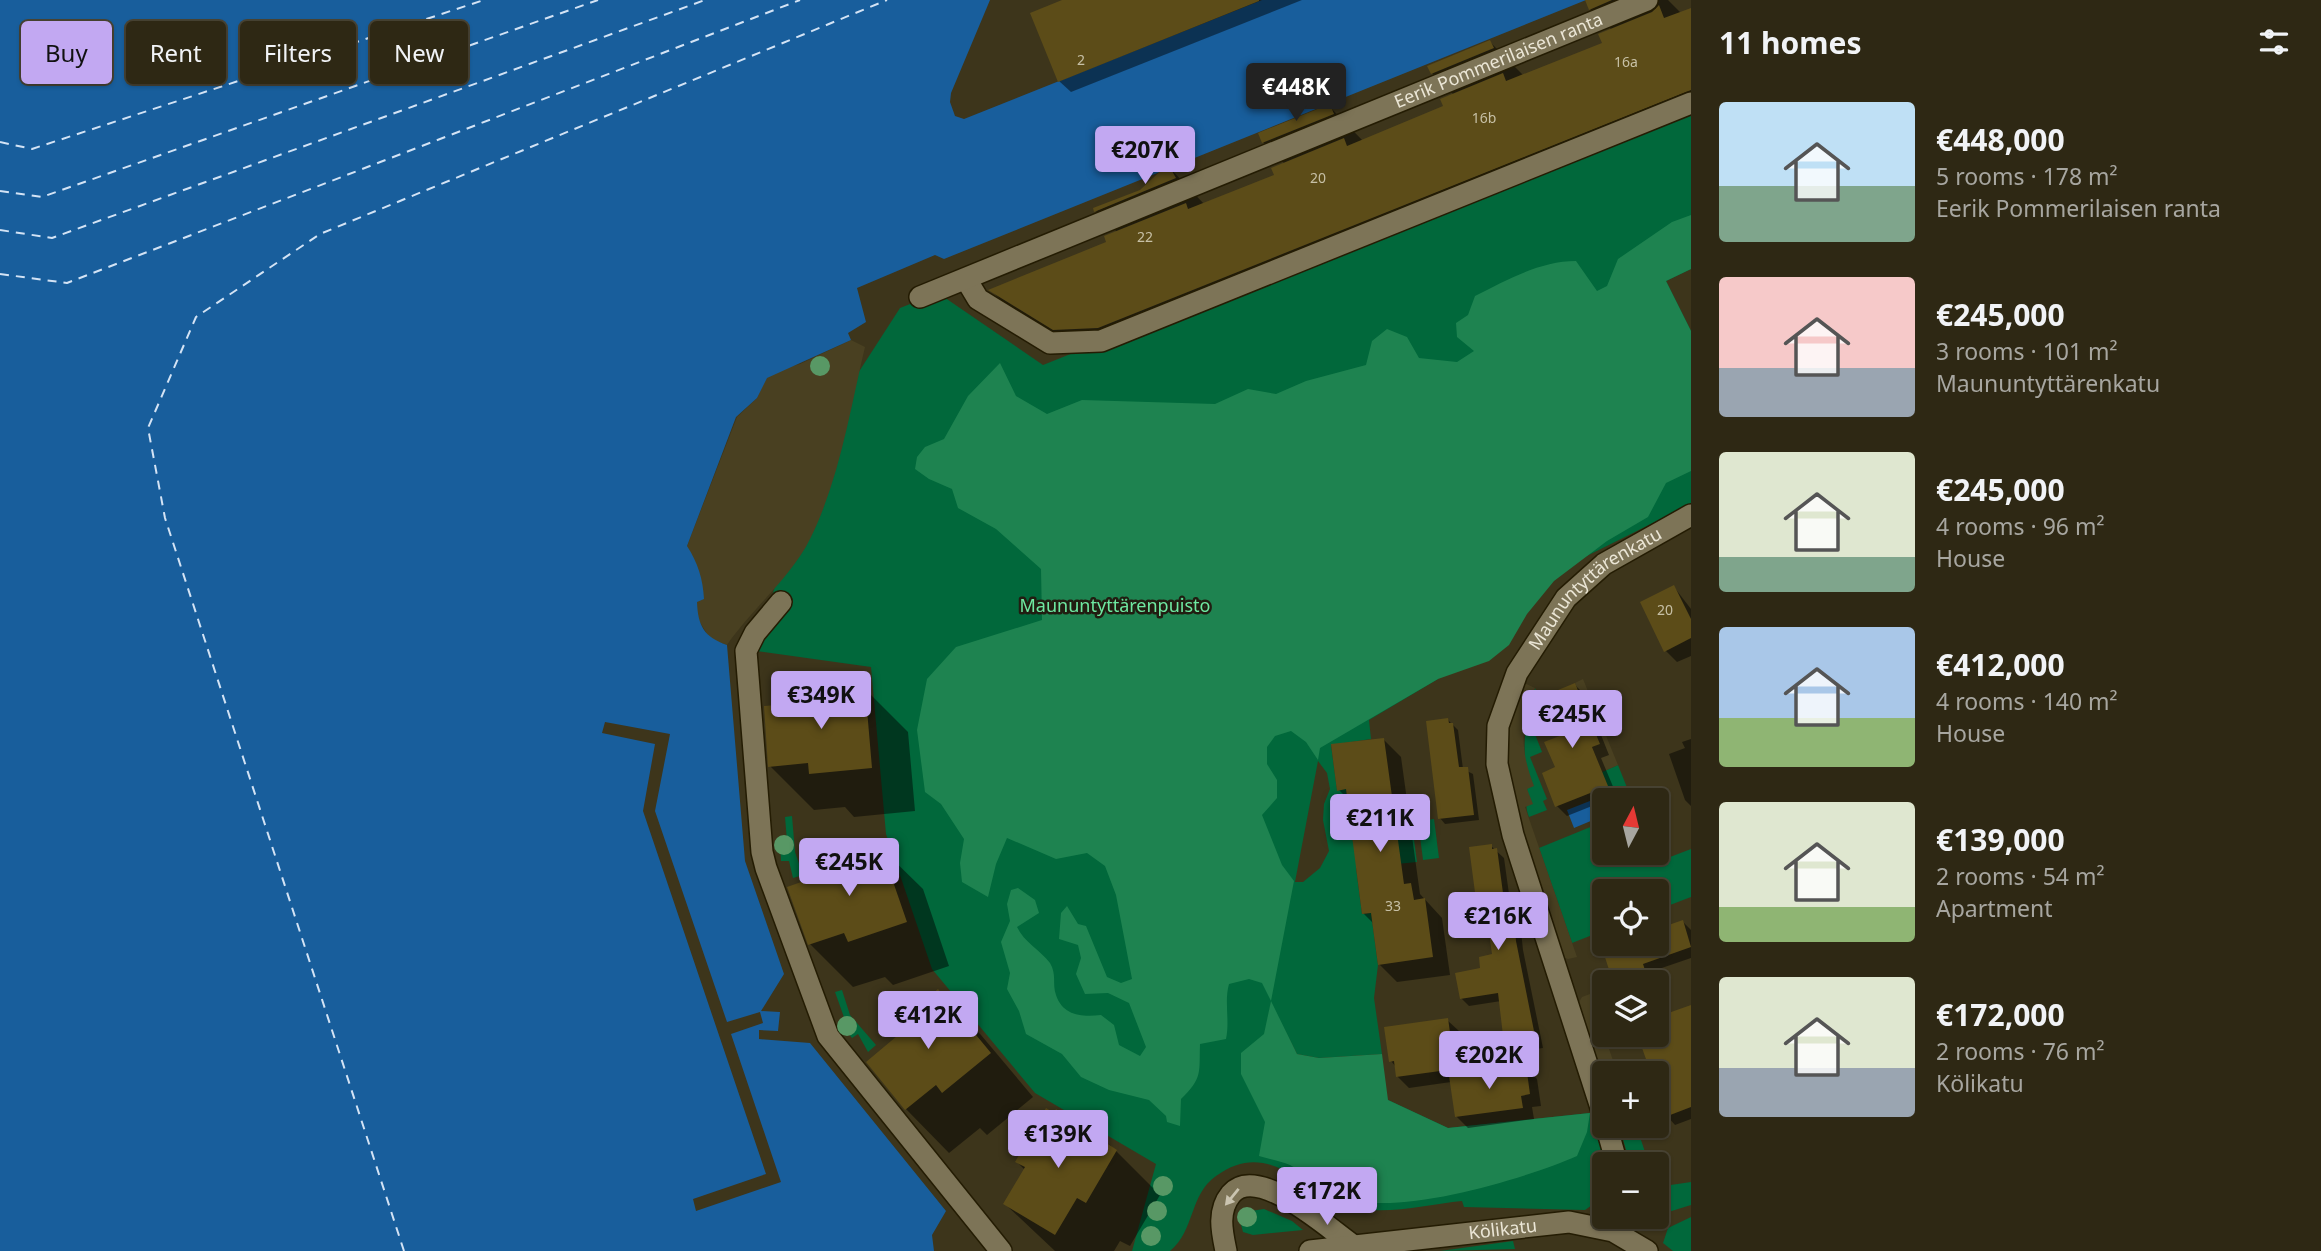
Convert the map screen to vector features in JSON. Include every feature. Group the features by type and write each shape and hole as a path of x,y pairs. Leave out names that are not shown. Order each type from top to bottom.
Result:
{"street":[{"name":"Eerik Pommerilaisen ranta","path":"920,297 1647,0"},
{"path":"966,279 978,299 1050,343 1101,341 1691,103"},
{"name":"Maununtyttärenkatu","path":"1592,1082 1513,835 1497,764 1498,726 1517,673 1566,598 1604,564 1691,515"},
{"path":"781,602 755,633 746,651 762,852 766,868 828,1036 1001,1251"},
{"path":"1226,1251 1222,1228 1225,1203 1240,1187 1256,1185 1281,1195 1350,1244"},
{"name":"Kölikatu","path":"1310,1251 1350,1244 1544,1223 1592,1223"},
{"name":"Kölikatu","path":"1622,1229 1647,1251"}],"green space":[{"name":"Maununtyttärenpuisto","path":"1691,106 1691,269 1666,281 1691,331 1691,504 1424,637 1438,679 1369,720 1371,739 1331,745 1337,790 1346,789 1353,842 1409,835 1407,817 1411,817 1417,862 1356,868 1362,914 1371,913 1378,965 1374,998 1382,1054 1319,1058 1297,1054 1271,1003 1254,1087 1388,1100 1448,1128 1590,1113 1592,1138 1599,1138 1604,1152 1592,1152 1592,1205 1585,1210 1464,1207 1462,1201 1396,1210 1369,1210 1338,1202 1288,1172 1272,1165 1254,1162 1236,1165 1207,1184 1184,1234 1170,1251 1132,1251 1156,1164 1035,1093 932,969 886,834 871,667 756,651 820,432 900,308 938,293 1043,365","holes":["1318,761 1327,773 1330,789 1324,804 1323,820 1329,851 1320,868 1303,882 1295,882"]},
{"path":"1691,215 1691,269 1666,281 1691,331 1691,471 1666,483 1648,517 1607,541 1554,581 1527,614 1509,645 1489,661 1438,679 1320,748 1318,760 1306,742 1291,731 1275,736 1267,747 1267,764 1277,780 1277,798 1262,815 1282,865 1294,881 1271,1001 1262,983 1249,979 1229,984 1226,1039 1200,1044 1196,1080 1181,1099 1180,1126 1167,1122 1166,1116 1149,1100 1109,1090 1081,1077 1062,1054 1026,1034 1019,1011 1007,989 1010,973 1001,942 1010,921 1007,904 1011,890 1018,888 1035,900 1039,913 1017,927 1050,963 1056,995 1063,1007 1074,1014 1101,1015 1114,1025 1119,1045 1140,1056 1146,1047 1129,1003 1108,993 1085,994 1076,974 1081,958 1078,945 1059,939 1061,913 1067,906 1078,924 1086,926 1107,977 1121,983 1132,979 1116,895 1105,866 1087,853 1056,859 1007,838 996,864 988,897 962,882 960,863 964,839 941,804 925,792 917,730 927,679 956,647 1042,620 1041,569 996,529 958,508 952,489 929,479 915,469 917,457 925,447 944,439 968,396 1000,363 1016,396 1047,414 1082,400 1215,404 1248,389 1276,394 1306,381 1366,365 1372,341 1387,329 1407,337 1419,358 1457,362 1474,351 1457,337 1456,323 1468,315 1475,296 1537,268 1576,261 1597,291 1607,286 1618,259 1672,222"},
{"path":"778,671 828,679 829,689 777,690"},
{"path":"1535,688 1547,717 1531,724 1542,752 1530,757 1547,799 1543,801 1547,810 1529,817 1526,805 1525,736"},
{"path":"1618,765 1627,788 1608,788 1602,772"},
{"path":"792,816 795,852 803,875 793,878 789,861 781,861 780,841 787,841 785,817"},
{"path":"1434,819 1439,858 1423,860 1418,821"},
{"path":"1592,826 1592,865 1669,865 1670,857 1691,849 1691,897 1669,905 1669,879 1592,879 1592,935 1572,943 1539,848"},
{"path":"842,990 850,1015 876,1045 868,1052 858,1034 852,1038 841,1024 845,1020 835,992"},
{"path":"1271,1001 1297,1054 1319,1058 1382,1054 1388,1100 1448,1128 1590,1113 1587,1132 1577,1156 1527,1175 1462,1192 1397,1203 1369,1203 1346,1198 1290,1165 1259,1156 1265,1122 1241,1074 1241,1053 1264,1034"},
{"path":"1623,1138 1640,1138 1645,1152 1627,1152"},
{"path":"1691,1182 1691,1205 1669,1212 1669,1185"},
{"path":"1264,1209 1292,1221 1303,1230 1253,1235 1243,1232 1240,1221 1244,1212"},
{"path":"1691,1217 1691,1251 1673,1251 1663,1243 1669,1228"},
{"path":"1513,1241 1515,1249 1440,1251"}],"sand":[{"path":"851,340 865,347 836,469 810,539 793,566 727,645 710,639 698,619 687,546 737,417 757,398 766,378"},
{"path":"1583,679 1618,765 1602,772 1592,747 1600,744 1575,683"},
{"path":"1524,683 1535,688 1527,714 1524,737 1526,760 1534,786 1527,789 1533,804 1525,807 1577,957 1568,959 1562,957 1534,873 1509,773 1506,745 1508,723"},
{"path":"1590,994 1592,1000 1592,1045 1578,1004 1582,997"},
{"path":"1593,1047 1608,1047 1613,1061 1597,1061"}],"water":[{"path":"0,0 990,0 951,93 950,102 955,116 964,119 1262,0 1586,0 944,259 935,255 857,288 866,322 848,333 851,340 767,378 757,398 736,417 687,546 697,565 702,585 704,599 697,602 701,624 708,634 727,645 745,861 784,974 761,1011 780,1012 778,1031 759,1030 759,1039 810,1043 946,1211 932,1235 934,1251 0,1251"},
{"path":"1592,800 1592,820 1574,828 1567,810"}],"pier":[{"path":"605,722 670,734 655,811 727,1022 760,1012 763,1023 731,1034 781,1182 696,1211 693,1199 766,1174 643,811 655,744 602,733"}],"building":[{"path":"1062,0 1259,1 1058,82 1030,13"},
{"path":"1585,0 1612,0 1589,10"},
{"path":"1659,5 1664,18 1691,8 1691,90 1098,328 1053,330 988,290 1106,242 1104,236 1186,203 1188,209 1274,175 1271,168 1344,138 1347,146 1443,106 1440,99 1503,73 1506,81 1602,43 1598,34 1652,12"},
{"path":"1490,40 1494,48 1431,74 1427,66"},
{"path":"1330,104 1334,114 1262,143 1258,133"},
{"path":"1168,164 1176,178 1094,212 1093,208 1140,190"},
{"path":"1674,585 1691,619 1691,638 1664,652 1640,602"},
{"path":"1575,683 1600,744 1592,747 1608,786 1592,788 1592,792 1555,807 1542,773 1555,767 1544,742 1562,735 1546,695"},
{"path":"865,686 872,768 809,774 808,763 768,767 764,706 803,703 802,691"},
{"path":"1448,718 1449,723 1453,723 1459,767 1468,767 1474,815 1438,819 1426,721"},
{"path":"1384,738 1404,884 1411,883 1414,900 1425,898 1433,957 1378,965 1371,913 1362,914 1346,789 1337,791 1331,744"},
{"path":"880,844 907,922 848,942 844,933 808,945 787,887 824,874 821,864"},
{"path":"1492,844 1492,849 1497,848 1503,893 1511,892 1516,941 1536,1041 1504,1044 1498,993 1460,999 1455,973 1480,968 1479,957 1492,954 1484,899 1476,900 1469,847"},
{"path":"1683,920 1691,947 1669,955 1669,925"},
{"path":"1605,956 1666,956 1643,964 1645,970 1609,970"},
{"path":"938,989 991,1053 942,1093 936,1085 905,1110 866,1062 897,1036 890,1028"},
{"path":"1691,1005 1691,1107 1669,1115 1669,1061 1647,1061 1642,1047 1669,1047 1669,1013"},
{"path":"1448,1018 1455,1069 1396,1077 1394,1061 1389,1062 1384,1027"},
{"path":"1526,1065 1530,1094 1521,1096 1523,1108 1455,1117 1449,1076"},
{"path":"1046,1108 1054,1113 1056,1109 1117,1150 1086,1203 1077,1198 1055,1235 1003,1204 1025,1167 1015,1162"}],"ferry route":[{"path":"0,142 32,149 484,0"},
{"path":"0,191 42,197 598,0"},
{"path":"0,230 52,238 705,0"},
{"path":"0,274 67,283 800,0"},
{"path":"404,1251 165,518 148,428 196,317 320,234 887,0"}]}
